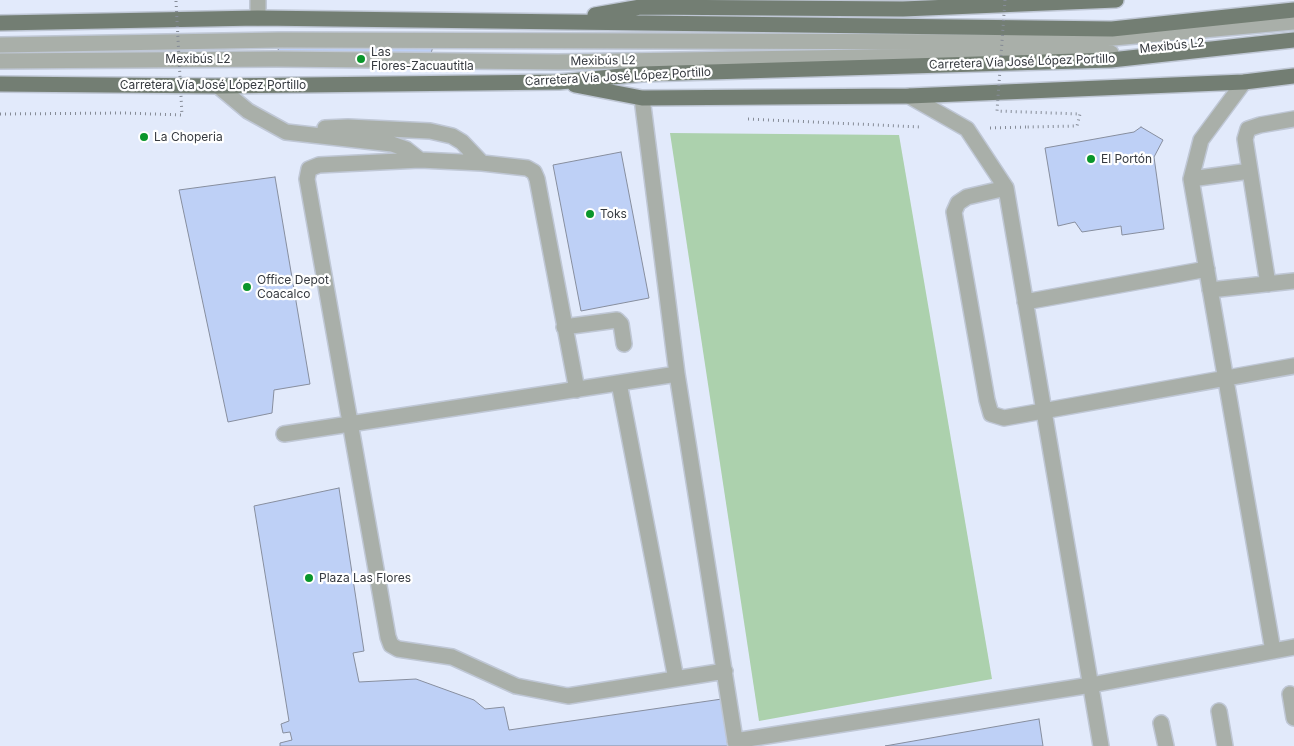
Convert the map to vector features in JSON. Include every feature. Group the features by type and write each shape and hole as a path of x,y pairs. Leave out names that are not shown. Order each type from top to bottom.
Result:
{"main road":[{"path":"557,21 640,7 903,9 1106,0"},
{"name":"Carretera Vía José López Portillo","path":"0,23 258,18 557,21 1111,45 1294,10"},
{"path":"0,13 109,20"},
{"name":"Carretera Vía José López Portillo","path":"0,84 218,86 559,82 643,74 1111,45 1294,40"},
{"path":"559,82 642,98 909,96 1244,82 1294,76"},
{"path":"0,89 57,85"}],"street":[{"path":"258,0 258,18"},
{"name":"Mexibús L2","path":"0,45 279,40 1018,42 1111,45 1294,22"},
{"name":"Mexibús L2","path":"0,61 295,59 558,62 1111,45 1294,34"},
{"path":"1244,82 1201,140 1191,179 1273,651"},
{"path":"218,86 248,111 286,132 392,144 406,149 420,160"},
{"path":"909,96 967,129 1006,188 1101,746"},
{"path":"642,98 677,374 736,744 1091,685 1294,647"},
{"path":"1268,284 1245,139 1248,129 1260,124 1294,119"},
{"path":"286,132 348,126 430,131 452,136 462,142 482,163"},
{"path":"577,390 537,179 534,172 527,168 482,163 420,160 319,165 309,170 307,179 388,637 392,645 398,648 452,657 516,686 568,696 725,671"},
{"path":"1191,179 1250,171"},
{"path":"1006,188 967,198 958,203 954,212 991,414 1004,418 1044,412 1294,366"},
{"path":"1026,302 1207,269"},
{"path":"1210,290 1294,281"},
{"path":"564,327 617,320 621,324 624,344"},
{"path":"284,434 677,374"},
{"path":"618,383 676,680"},
{"path":"1290,694 1294,718"},
{"path":"1220,711 1225,746"},
{"path":"1161,723 1166,746"}],"path":[{"path":"967,129 1077,126 1080,114 996,111 1005,0"},
{"path":"0,114 125,113 182,115 176,1"},
{"path":"747,119 929,127"}],"green space":[{"path":"670,133 899,135 992,679 759,721"}],"building":[{"path":"279,40 435,40 429,60 278,52"},
{"path":"1141,127 1163,140 1154,157 1164,229 1122,235 1121,226 1082,232 1075,222 1058,226 1045,148 1134,132"},
{"path":"621,152 649,298 581,311 553,165"},
{"name":"Office Depot Coacalco","path":"275,177 310,384 274,390 272,413 228,422 179,190"},
{"name":"Plaza Las Flores","path":"339,488 364,651 353,653 359,682 416,679 474,700 485,709 504,707 509,730 722,699 729,746 280,746 280,743 292,740 290,732 283,733 281,724 289,721 254,506"},
{"path":"1039,719 1043,746 885,746"}],"place":[{"name":"Las Flores-Zacuautitla","path":"361,59"},
{"name":"La Choperia","path":"144,137"},
{"name":"El Portón","path":"1091,159"},
{"name":"Toks","path":"590,214"},
{"name":"Office Depot Coacalco","path":"247,287"},
{"name":"Plaza Las Flores","path":"309,578"}]}
